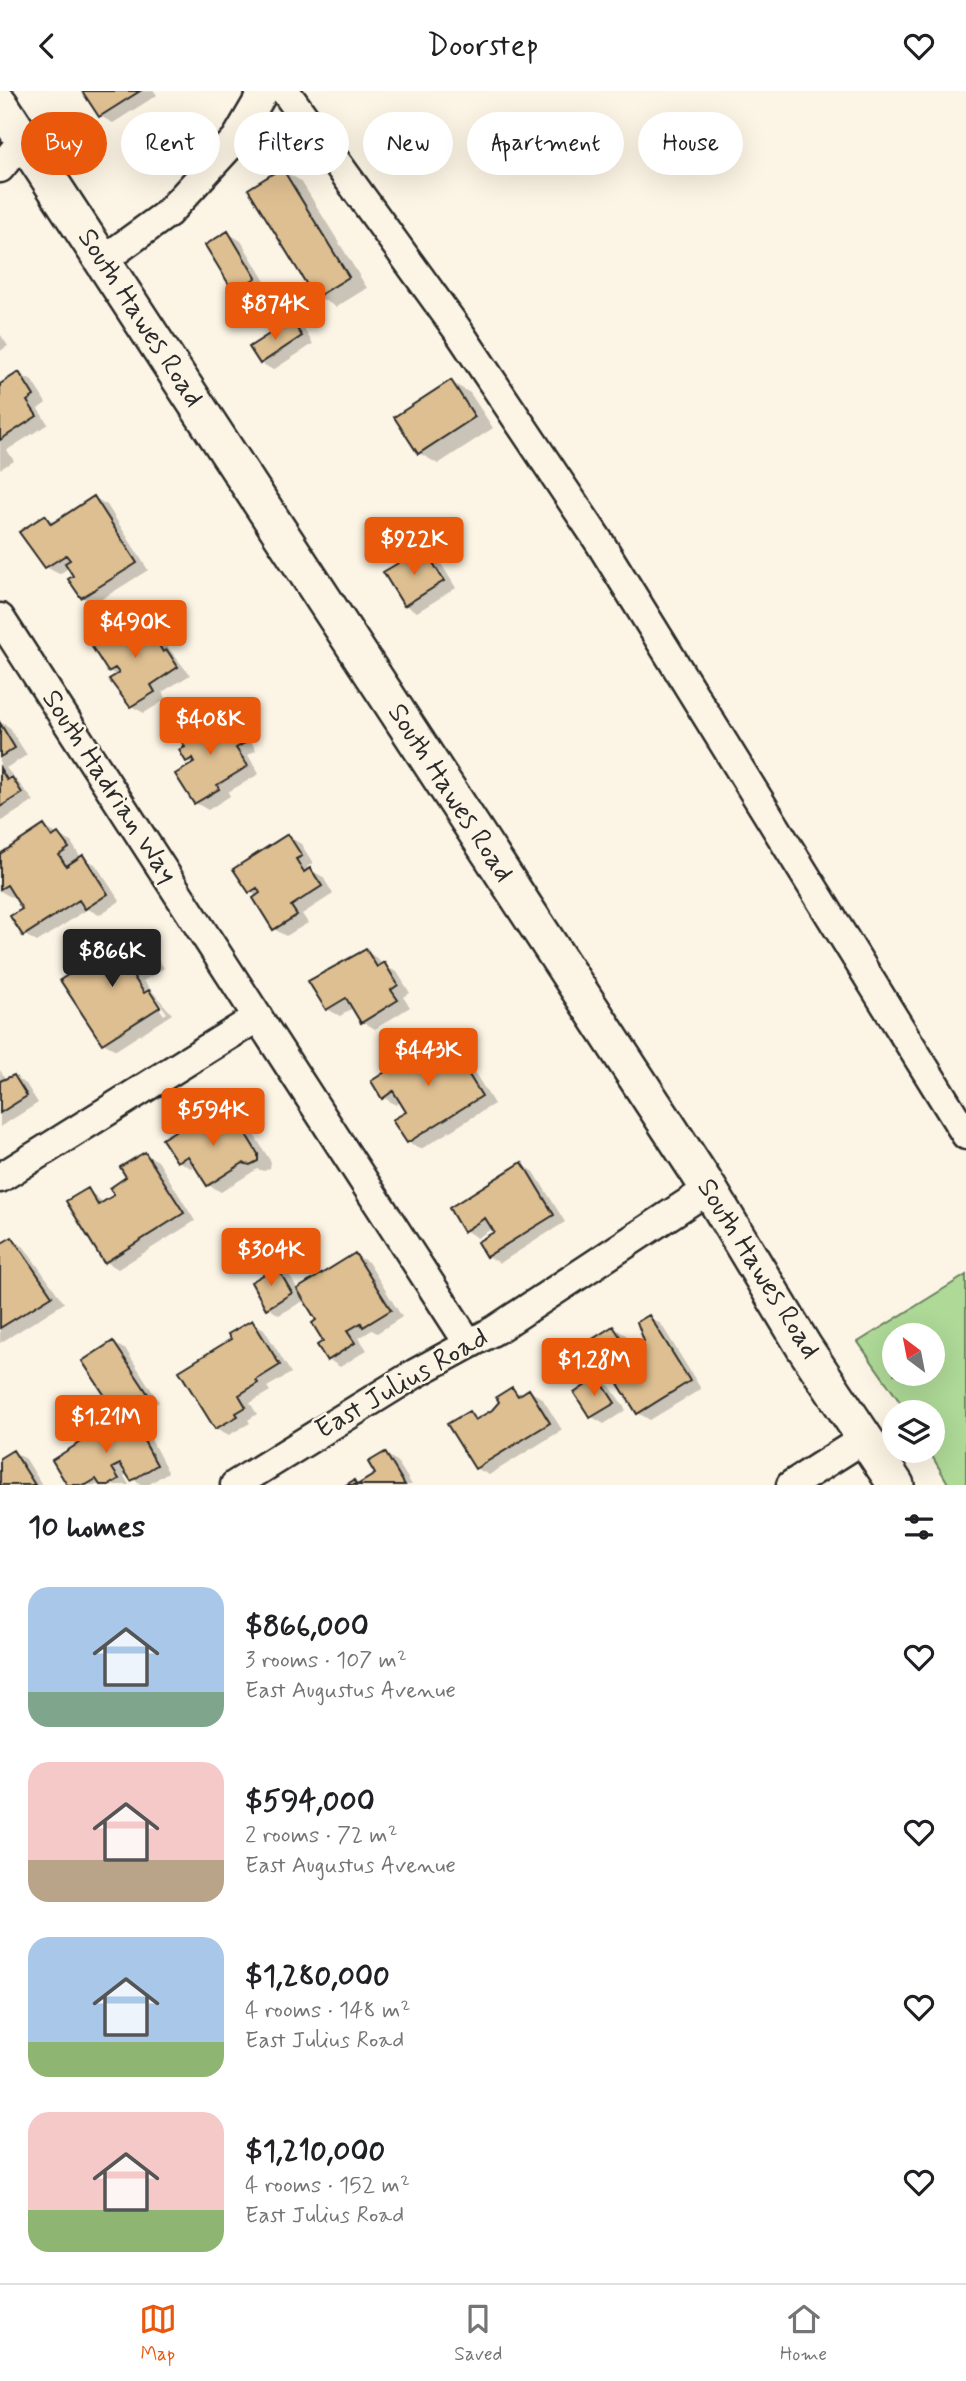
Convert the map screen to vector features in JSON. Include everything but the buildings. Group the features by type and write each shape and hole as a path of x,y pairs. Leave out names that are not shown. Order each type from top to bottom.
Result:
{"main road":[{"name":"South Hawes Road","path":"0,104 11,143 102,261 709,1189 804,1347 896,1485"}],"street":[{"path":"102,261 168,213 236,139 264,91"},
{"path":"285,91 457,329 600,543 966,1135"},
{"path":"0,168 11,143"},
{"name":"South Hadrian Way","path":"0,618 469,1344"},
{"path":"0,1178 258,1017"},
{"name":"East Julius Road","path":"235,1485 416,1373 495,1330 709,1189"},
{"path":"791,1485 865,1438"}],"green space":[{"path":"966,1275 966,1485 949,1485 936,1463 945,1463 945,1400 899,1400 889,1386 945,1386 945,1323 889,1323"},
{"path":"882,1327 882,1376 858,1342"}]}
